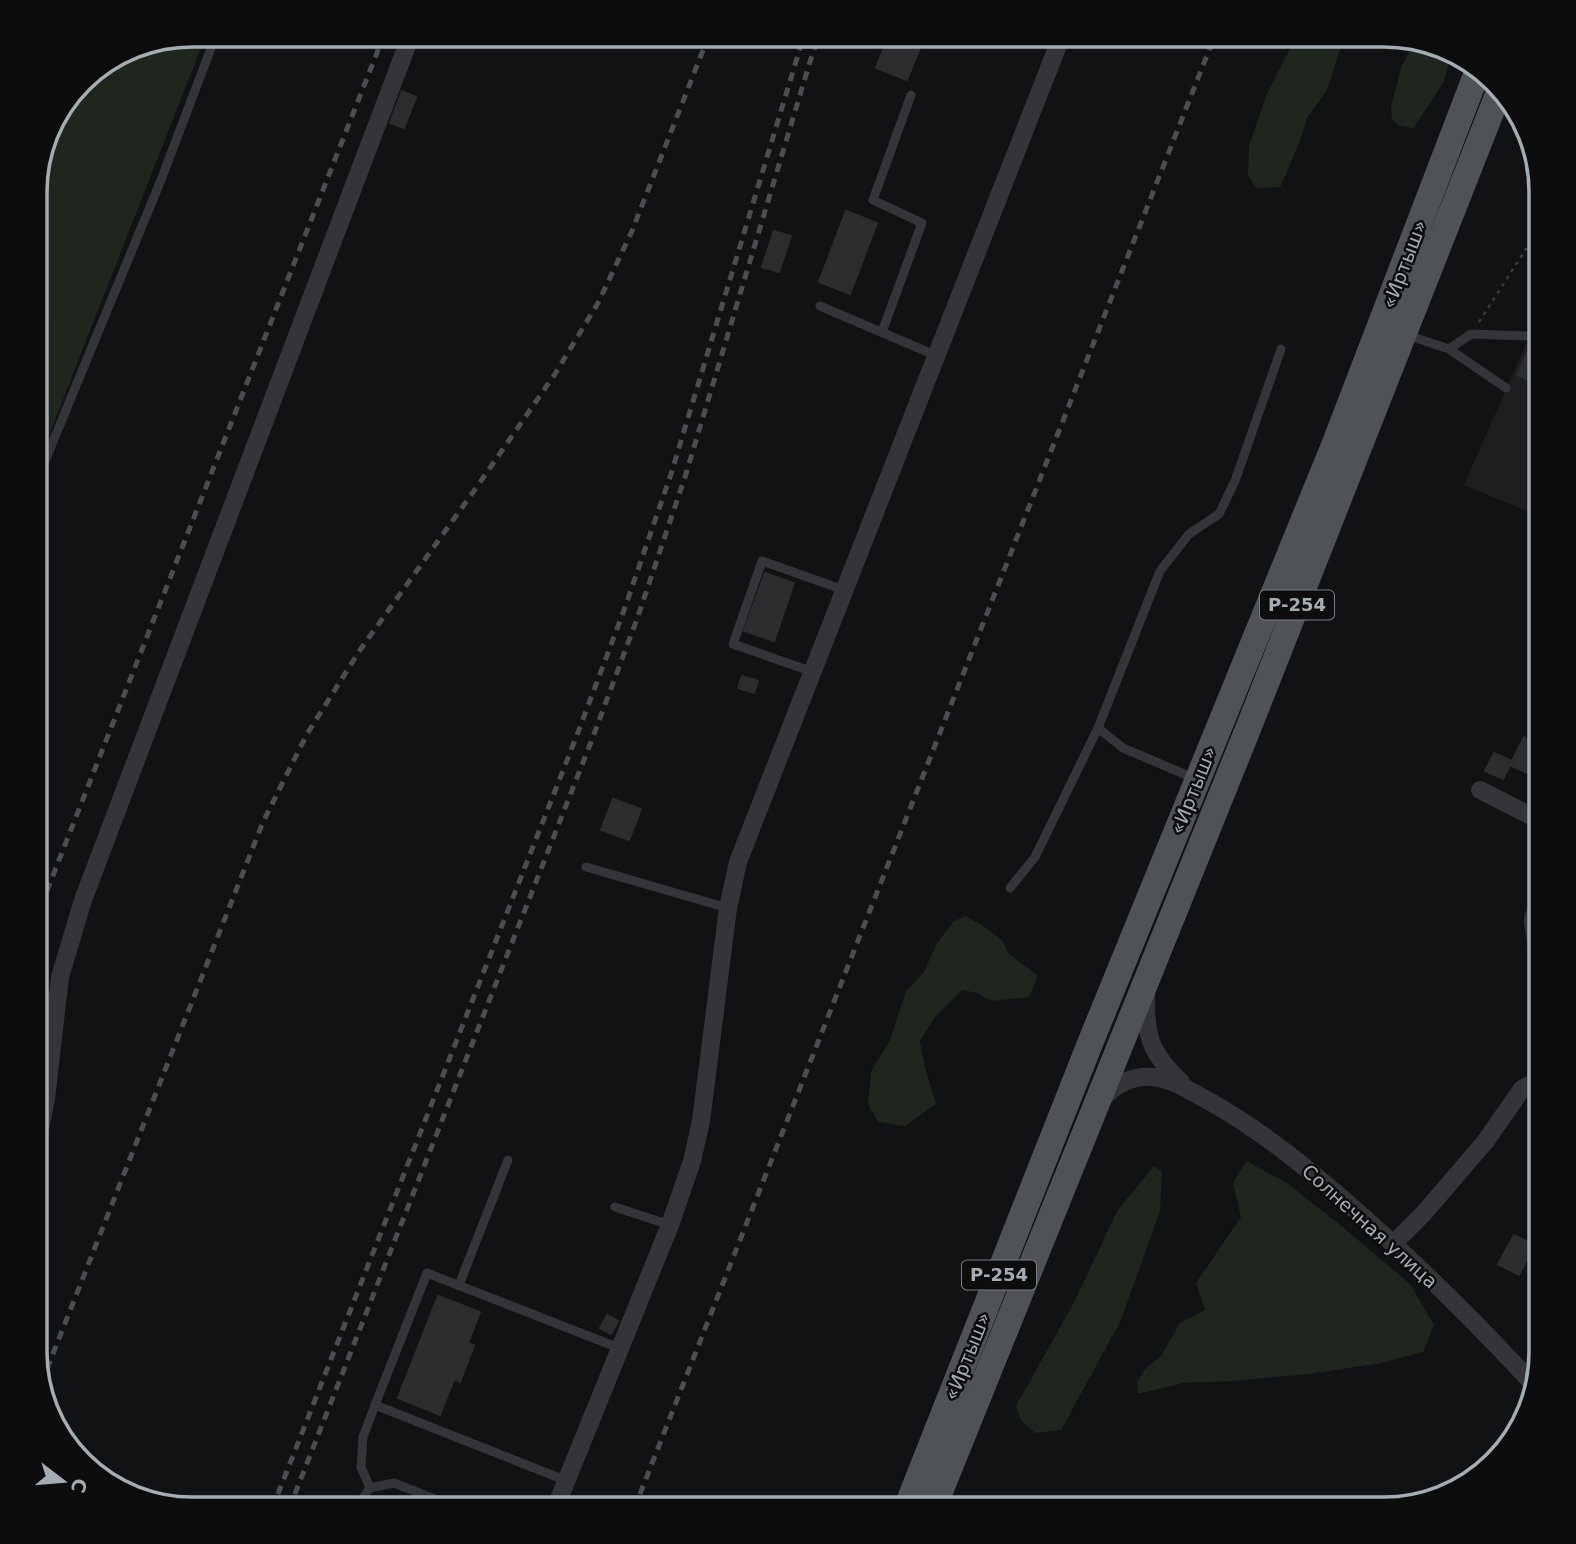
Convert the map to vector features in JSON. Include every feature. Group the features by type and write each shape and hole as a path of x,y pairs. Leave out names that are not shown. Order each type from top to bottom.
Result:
{"main road":[{"name":"«Иртыш»","path":"911,1497 1091,1041 1335,443 1474,79"},
{"name":"«Иртыш»","path":"938,1497 1253,716 1496,101"}],"street":[{"path":"47,1089 60,977 83,900 406,48"},
{"path":"560,1497 670,1225 692,1161 701,1121 728,908 738,862 1057,48"},
{"path":"1480,790 1529,815"},
{"path":"1146,979 1146,1025 1153,1046 1165,1067 1188,1090"},
{"path":"1088,1121 1105,1096 1117,1085 1135,1078 1163,1079 1188,1090"},
{"path":"1394,1243 1424,1213 1485,1142 1522,1089 1529,1085"},
{"name":"Солнечная улица","path":"1188,1090 1231,1113 1308,1170 1394,1243 1527,1377"}],"lane":[{"path":"48,454 161,180 211,48"},
{"path":"881,332 922,223 873,200 911,95"},
{"path":"820,306 937,356"},
{"path":"1404,334 1449,349 1507,388"},
{"path":"1449,349 1471,334 1529,336"},
{"path":"1010,888 1035,857 1098,728 1160,570 1189,534 1219,514 1240,468 1281,349"},
{"path":"813,672 733,645 762,561 844,590"},
{"path":"1098,728 1123,748 1197,779"},
{"path":"586,867 728,908"},
{"path":"458,1285 508,1160"},
{"path":"615,1207 670,1225"},
{"path":"370,1488 361,1467 363,1437 427,1273 620,1348"},
{"path":"375,1405 567,1481"},
{"path":"363,1497 370,1488 394,1483 430,1497"}],"path":[{"path":"1471,334 1526,249 1529,250"}],"shaded area":[{"path":"201,48 48,438 48,173 58,137 83,97 97,83 128,62 164,50"},
{"path":"1341,48 1327,90 1307,118 1280,187 1256,188 1248,175 1249,146 1266,96 1290,49"},
{"path":"1411,50 1449,63 1444,81 1414,128 1398,126 1392,119 1391,107 1401,68"},
{"path":"1529,337 1529,512 1464,485"},
{"path":"965,916 1002,940 1009,954 1038,976 1029,997 992,1001 977,993 962,990 935,1017 920,1041 936,1104 905,1126 878,1122 868,1104 871,1072 890,1040 906,991 924,972 937,943 953,922"},
{"path":"1246,1161 1287,1183 1410,1284 1434,1325 1423,1352 1381,1363 1309,1374 1183,1383 1138,1394 1137,1382 1144,1370 1161,1356 1180,1323 1205,1310 1196,1283 1241,1217 1233,1183"},
{"path":"1154,1166 1162,1172 1160,1211 1121,1320 1061,1430 1035,1433 1021,1420 1016,1406 1072,1306 1118,1210"}],"building":[{"path":"884,48 920,48 907,80 876,68"},
{"path":"402,91 416,97 404,128 390,123"},
{"path":"846,211 877,223 850,294 819,282"},
{"path":"774,231 791,236 779,272 762,267"},
{"path":"1527,353 1529,354 1529,380 1517,375"},
{"path":"765,573 794,583 774,641 744,631"},
{"path":"742,676 758,681 754,693 738,688"},
{"path":"1524,737 1529,740 1529,774 1510,765"},
{"path":"1494,753 1512,761 1503,779 1485,771"},
{"path":"613,799 641,809 629,840 601,830"},
{"path":"1514,1235 1529,1242 1529,1255 1519,1275 1498,1264"},
{"path":"438,1296 480,1312 468,1343 474,1345 460,1382 454,1379 440,1415 398,1398"},
{"path":"607,1315 618,1321 611,1334 600,1328"}],"railway":[{"path":"47,890 379,48"},
{"path":"48,1367 263,822 307,734 360,650 555,374 598,303 632,231 704,48"},
{"path":"277,1497 623,613 671,474 800,48"},
{"path":"294,1497 637,619 685,477 815,48"},
{"path":"639,1497 1210,48"}]}
